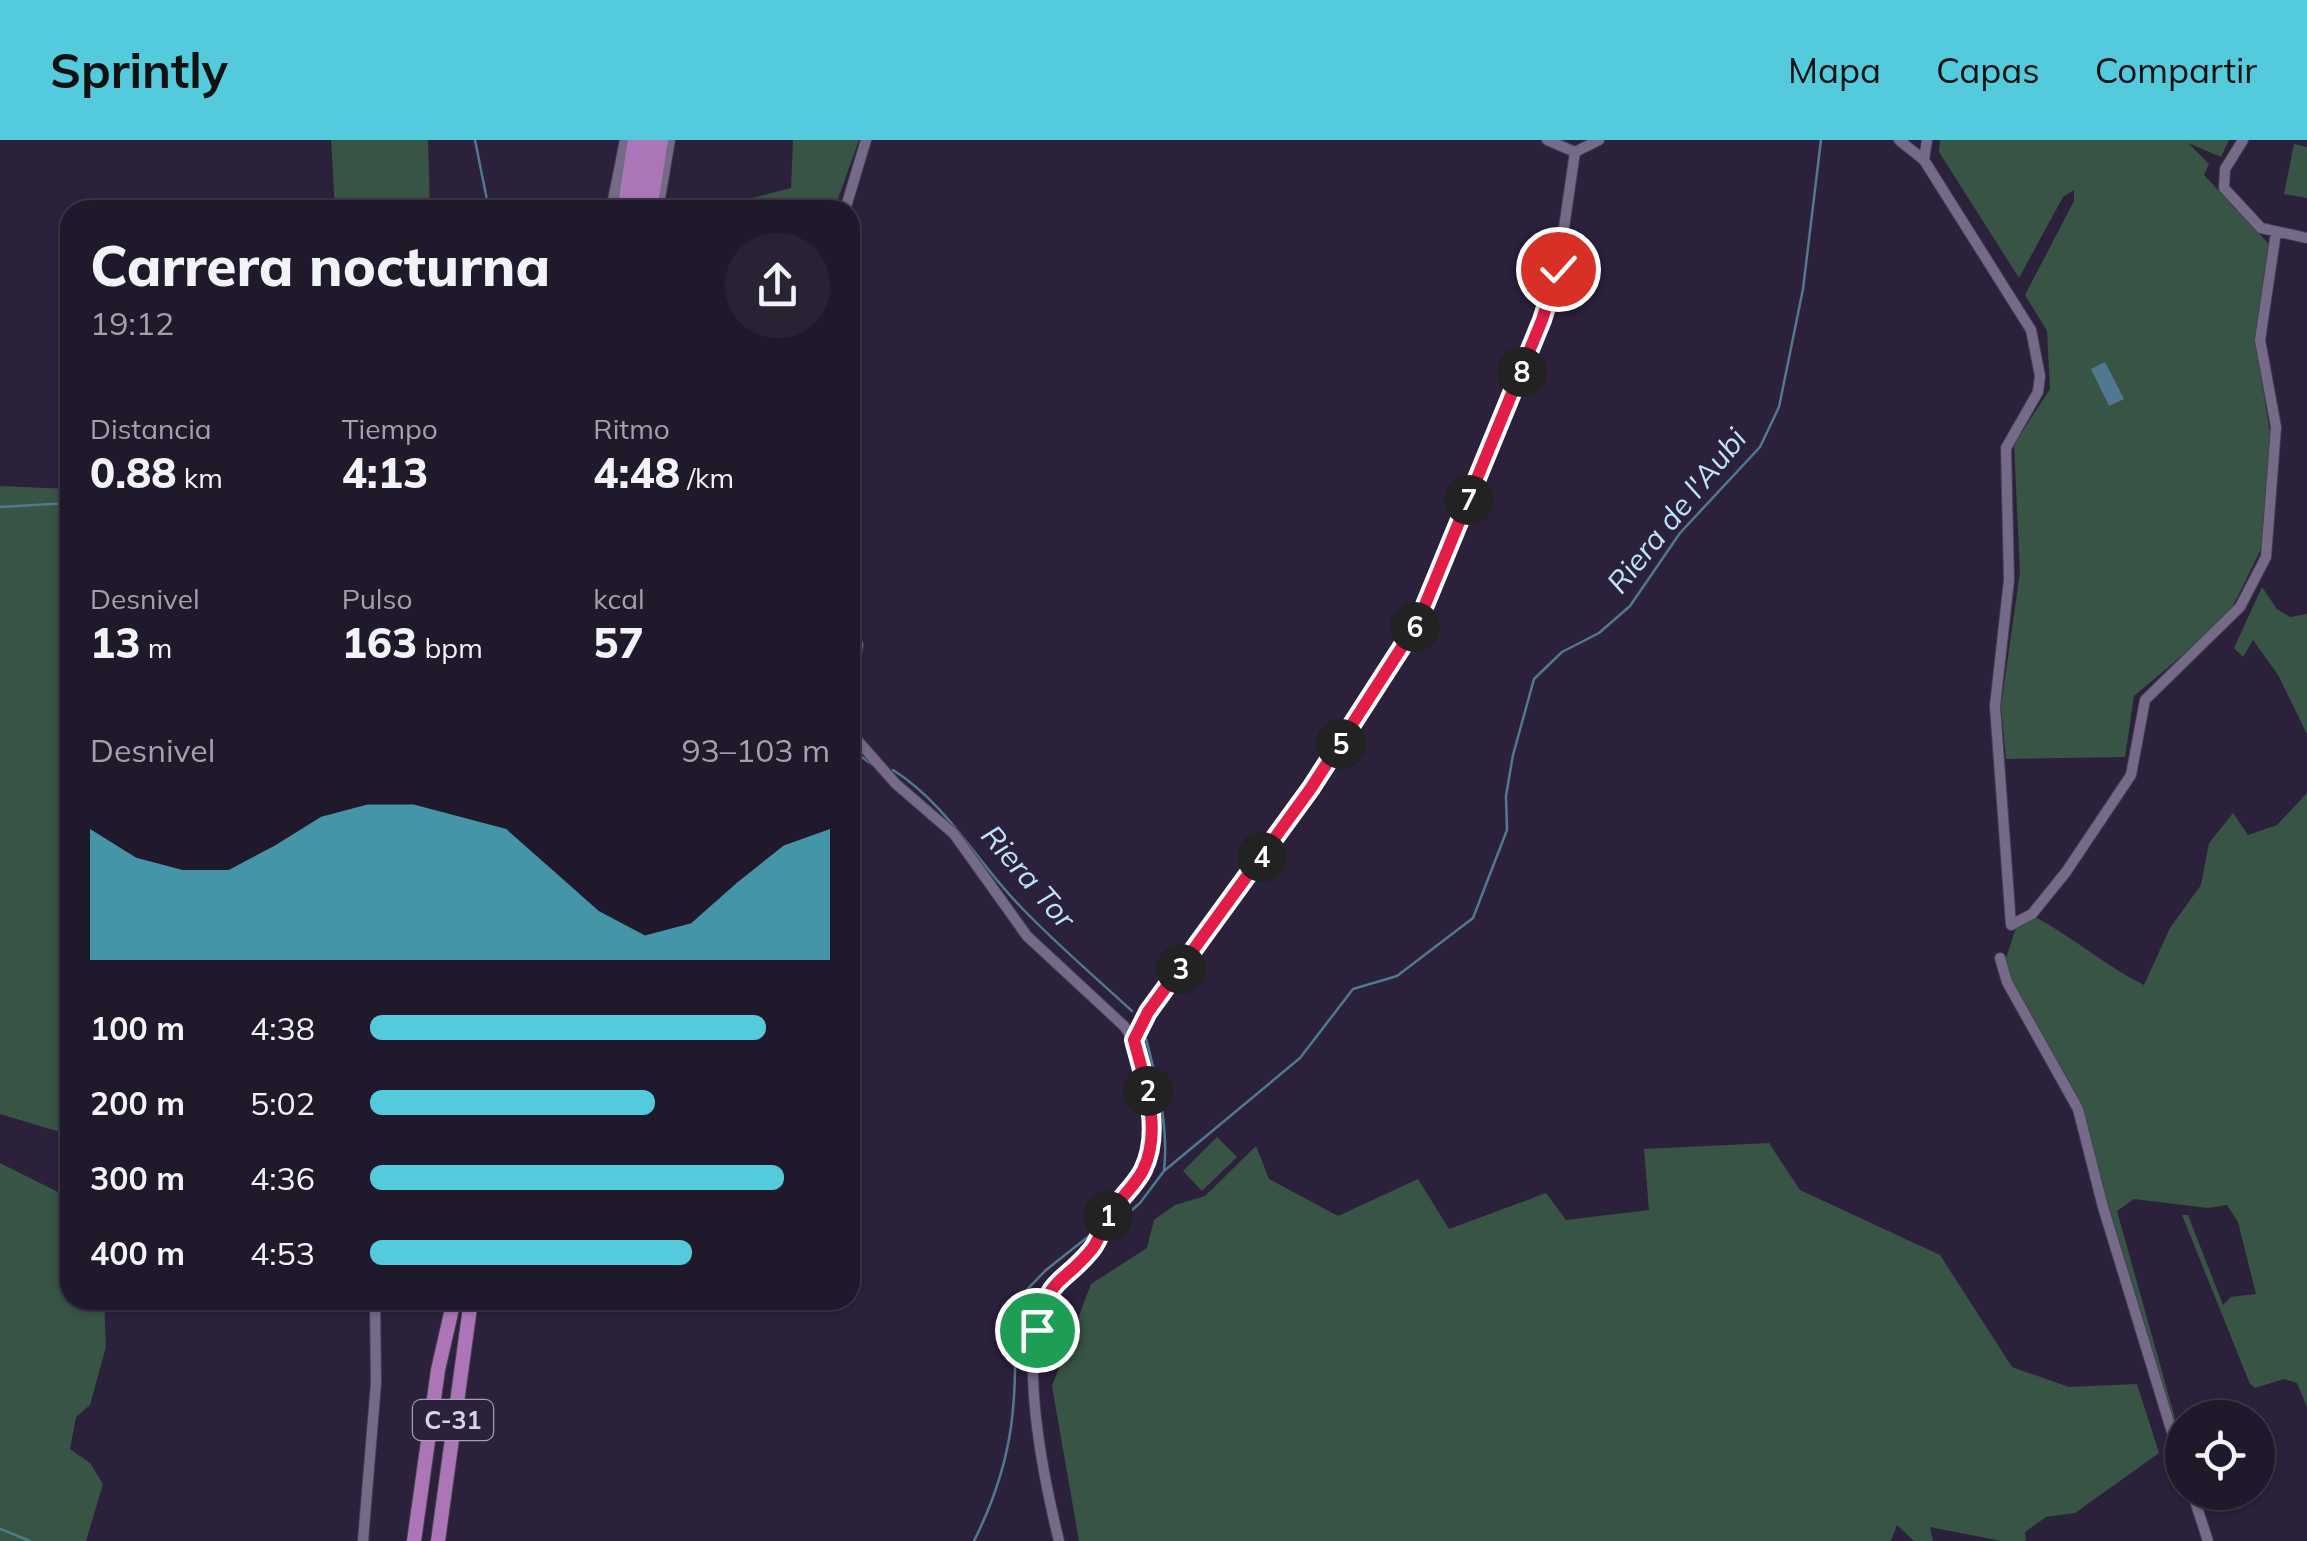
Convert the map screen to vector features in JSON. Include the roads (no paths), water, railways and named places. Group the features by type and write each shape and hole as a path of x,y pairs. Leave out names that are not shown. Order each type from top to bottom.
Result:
{"highway":[{"path":"626,200 635,140"},
{"path":"638,200 648,140"},
{"path":"652,200 662,140"},
{"path":"414,1541 438,1370 453,1310"},
{"name":"C-31","path":"422,1541 454,1310"},
{"name":"C-31","path":"441,1541 469,1310"}],"street":[{"path":"613,200 625,140"},
{"path":"660,200 670,140"},
{"path":"848,200 866,140"},
{"path":"1547,140 1575,152 1599,140"},
{"path":"1898,140 1924,160 2031,330 2040,376 2038,392 2006,448 2009,580 1995,706 2011,925 2032,914 2066,872 2130,775 2145,700 2240,606 2266,557 2276,428 2260,340 2276,232"},
{"path":"1924,160 1927,140"},
{"path":"2243,140 2225,169 2224,188 2261,228 2307,238"},
{"path":"1134,1040 1148,1012 1311,788 1418,622 1542,320 1558,269 1575,152"},
{"path":"860,743 896,784 954,834 1028,936 1108,1008 1134,1040 1150,1098 1149,1154 1142,1172 1109,1214 1092,1248 1044,1298 1037,1330 1034,1371 1059,1541"},
{"path":"2000,958 2007,982 2078,1109 2103,1207 2165,1409"},
{"path":"363,1541 376,1383 375,1310"},
{"path":"2198,1510 2208,1541"}],"water":[{"path":"2105,362 2124,399 2109,406 2091,369"}],"waterway":[{"name":"Riera Tor","path":"475,140 487,200"},
{"name":"Riera de l'Aubi","path":"1111,1229 1140,1203 1164,1171 1300,1058 1353,989 1397,976 1473,918 1507,830 1506,796 1513,755 1534,679 1562,652 1599,633 1630,606 1680,533 1760,447 1779,407 1803,289 1821,140"},
{"path":"0,507 60,504"},
{"name":"Riera Tor","path":"860,756 873,765"},
{"name":"Riera Tor","path":"893,770 945,816 1032,919 1132,1011"},
{"name":"Riera Tor","path":"1146,1039 1163,1120 1164,1170"},
{"name":"Riera de l'Aubi","path":"974,1541 999,1481 1011,1425 1014,1303 1046,1270 1089,1236"},
{"path":"0,1529 30,1541"}]}
